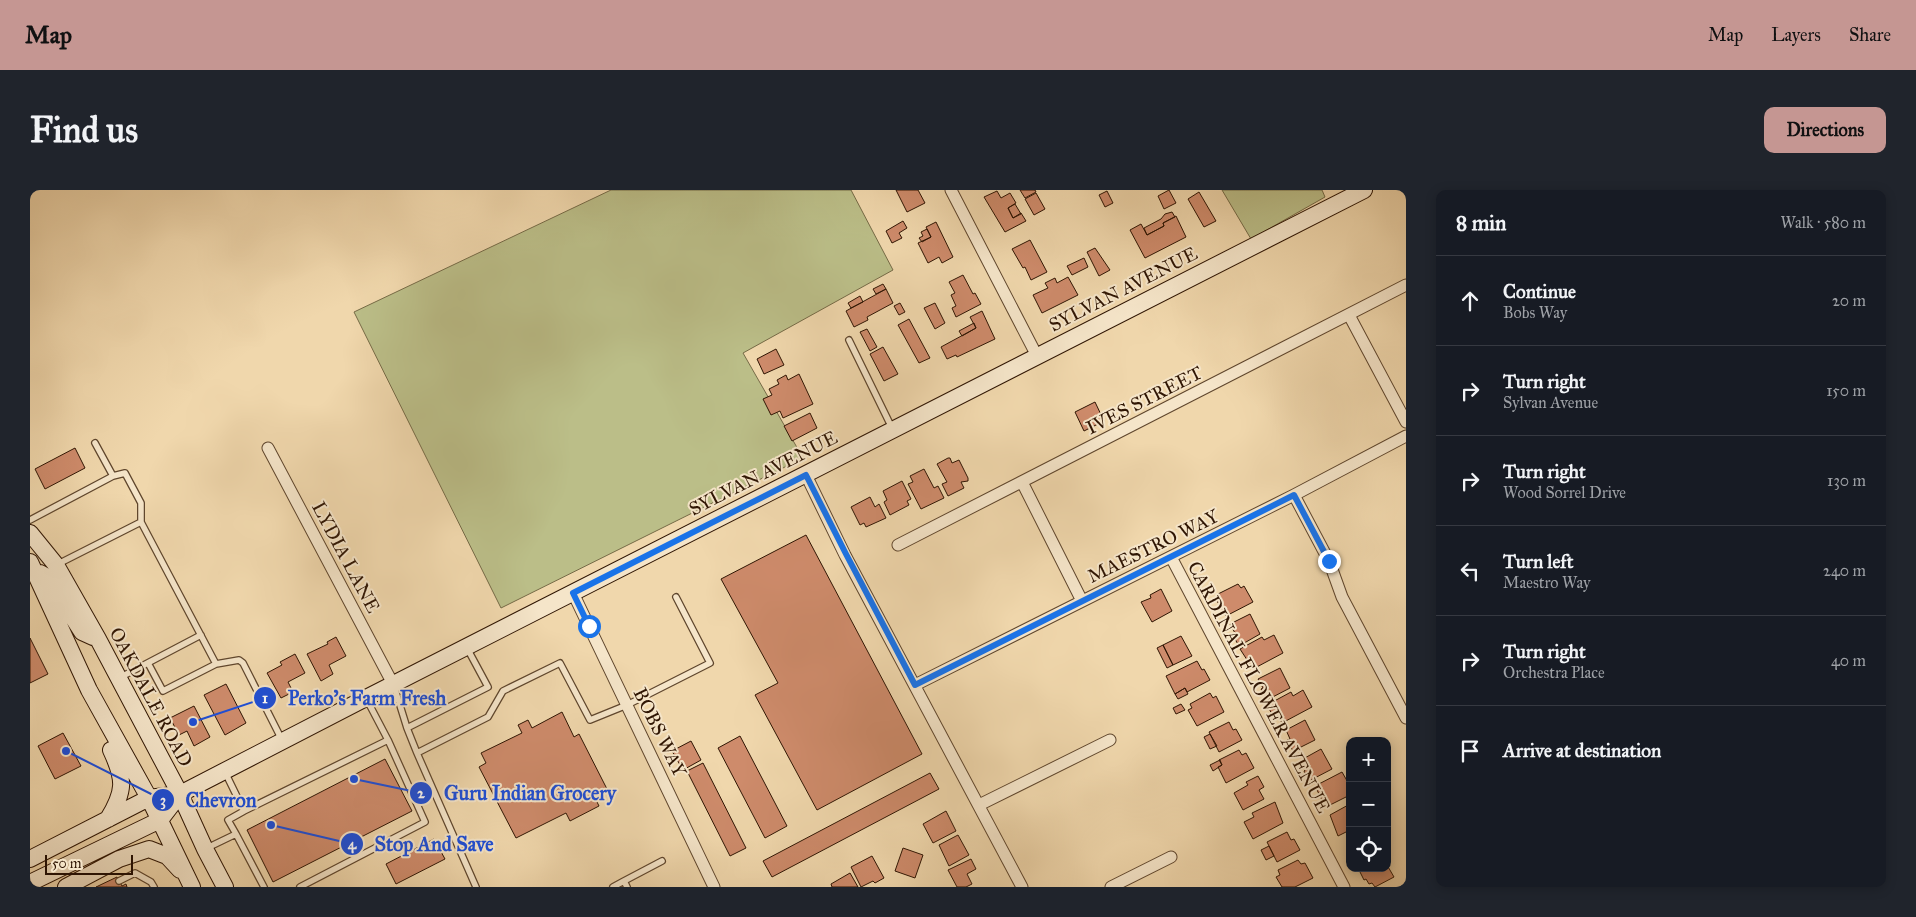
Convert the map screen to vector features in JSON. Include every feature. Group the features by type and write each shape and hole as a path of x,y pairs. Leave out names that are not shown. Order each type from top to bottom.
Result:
{"main road":[{"name":"SYLVAN AVENUE","path":"30,859 150,798 180,794 467,646 806,475 1354,192"},
{"name":"OAKDALE ROAD","path":"30,533 56,565 98,639 180,794 225,887"},
{"path":"33,568 47,577 82,632 98,639"},
{"path":"33,568 104,719 150,798 189,881"},
{"path":"104,719 110,748 119,768 121,780 121,794 108,819"},
{"name":"SYLVAN AVENUE","path":"30,883 160,820 180,794"},
{"path":"66,887 119,859 149,849 167,856 189,881"}],"street":[{"path":"951,190 1037,356"},
{"name":"IVES STREET","path":"898,545 1349,316 1406,285"},
{"path":"1349,316 1406,422"},
{"name":"MAESTRO WAY","path":"915,685 1294,495 1406,436"},
{"name":"LYDIA LANE","path":"268,448 393,684"},
{"path":"806,475 1022,887"},
{"path":"1022,482 1082,601"},
{"path":"1294,495 1329,561 1342,597 1406,718"},
{"name":"CARDINAL FLOWER AVENUE","path":"1171,557 1344,887"},
{"name":"BOBS WAY","path":"573,593 714,887"},
{"path":"979,806 1110,740"},
{"path":"1111,887 1171,857"}],"lane":[{"path":"849,340 893,430"},
{"path":"96,442 113,476"},
{"path":"30,520 113,476 125,473 141,503 141,522 216,664"},
{"path":"56,565 141,522"},
{"path":"417,752 488,717 503,691 560,663 590,720 627,705 710,663 676,597"},
{"path":"118,679 201,636"},
{"path":"407,728 488,687 467,646"},
{"path":"148,663 163,691 216,664 239,660 243,663 282,741"},
{"path":"393,684 407,728 476,887"},
{"path":"300,887 425,822 388,740 366,698"},
{"path":"264,887 228,820 388,740"},
{"path":"224,770 244,811"},
{"path":"205,849 236,834"},
{"path":"612,887 626,884 662,861"},
{"path":"119,881 135,873 152,882 154,887"}],"green space":[{"path":"611,190 851,190 893,270 743,353 803,458 501,608 354,312"},
{"path":"1222,190 1322,190 1325,197 1251,239"}],"building":[{"path":"896,190 918,190 925,203 907,212"},
{"path":"1020,190 1035,190 1036,192 1025,198"},
{"path":"1169,190 1176,203 1164,209 1158,196"},
{"path":"997,191 1001,198 1010,193 1016,203 1008,208 1013,218 1021,213 1026,221 1005,232 984,197"},
{"path":"1107,191 1113,203 1105,207 1099,195"},
{"path":"1199,192 1216,221 1204,227 1188,199"},
{"path":"1036,193 1045,209 1034,215 1025,199"},
{"path":"1015,204 1021,214 1013,218 1008,208"},
{"path":"1172,212 1175,217 1163,223 1164,226 1147,235 1144,228 1161,219 1165,214"},
{"path":"1176,216 1186,237 1145,258 1130,230 1141,224 1147,235 1164,226 1163,223"},
{"path":"903,221 907,228 899,233 902,238 892,243 886,231"},
{"path":"936,222 953,257 942,263 939,257 928,263 918,243 931,237 926,227"},
{"path":"927,229 931,237 922,242 919,238 923,236 921,232"},
{"path":"1030,240 1047,272 1031,280 1025,267 1023,268 1012,249"},
{"path":"1095,248 1110,270 1099,276 1087,252"},
{"path":"1084,258 1088,267 1072,275 1067,266"},
{"path":"963,275 973,294 975,293 981,304 956,317 952,308 956,306 951,295 955,293 949,282"},
{"path":"1068,277 1078,295 1042,313 1033,295 1048,288 1045,283 1055,278 1057,283"},
{"path":"883,284 886,289 876,294 873,289"},
{"path":"886,289 893,303 867,317 868,320 854,327 846,311"},
{"path":"860,296 863,302 851,308 848,303"},
{"path":"900,303 905,312 899,315 894,306"},
{"path":"935,303 945,323 935,329 924,308"},
{"path":"982,311 995,339 957,357 956,355 947,359 941,347 976,328 970,317"},
{"path":"909,319 930,358 919,363 898,325"},
{"path":"974,323 976,328 962,336 959,331"},
{"path":"867,329 877,347 870,351 860,332"},
{"path":"883,347 898,374 884,381 870,354"},
{"path":"776,349 784,365 764,374 757,359"},
{"path":"799,374 813,404 783,418 780,411 771,415 763,399 772,395 769,389 779,384 777,380 786,375 788,380"},
{"path":"1095,402 1104,421 1084,431 1075,412"},
{"path":"810,413 817,428 792,441 784,426"},
{"path":"75,448 85,468 45,489 35,469"},
{"path":"950,458 952,463 959,460 968,481 961,482 964,488 948,496 942,484 947,482 937,464"},
{"path":"924,469 934,488 938,486 944,498 921,509 908,484 913,482 910,476"},
{"path":"902,481 911,499 907,501 909,505 890,515 884,502 887,500 883,491"},
{"path":"870,497 875,507 879,504 886,518 866,527 864,523 860,525 851,507"},
{"path":"806,535 922,754 817,810 755,695 778,683 721,579"},
{"path":"1238,584 1241,588 1244,586 1253,602 1226,616 1217,601 1220,599 1218,594"},
{"path":"1161,589 1172,611 1152,622 1141,602 1151,598 1150,595"},
{"path":"1250,614 1260,634 1239,646 1232,634 1235,633 1230,624"},
{"path":"1274,635 1283,653 1253,669 1240,649 1262,637 1264,640"},
{"path":"1181,636 1192,656 1173,665 1163,645"},
{"path":"336,637 346,656 329,665 333,674 321,681 307,654 328,644 327,642"},
{"path":"30,638 48,674 30,683"},
{"path":"1163,645 1173,665 1167,668 1157,648"},
{"path":"295,654 305,673 288,682 293,692 281,698 267,673 282,665 280,662"},
{"path":"1197,661 1210,680 1187,692 1185,688 1175,694 1166,676"},
{"path":"1280,668 1290,688 1267,700 1258,679"},
{"path":"226,684 246,723 225,735 204,695"},
{"path":"1185,688 1188,694 1178,699 1175,694"},
{"path":"1303,690 1312,707 1282,723 1277,714 1273,716 1267,705 1291,692 1293,696"},
{"path":"1210,693 1213,698 1216,696 1224,712 1197,726 1188,710 1192,708 1190,704"},
{"path":"1181,704 1185,710 1176,714 1173,708"},
{"path":"194,706 210,737 194,746 187,731 179,735 170,718"},
{"path":"562,712 574,737 579,734 608,791 595,798 599,806 570,821 566,813 516,838 479,767 486,763 481,753 522,733 518,725 528,720 532,728"},
{"path":"1305,720 1315,740 1293,751 1287,740 1290,739 1286,730"},
{"path":"1229,722 1233,730 1236,729 1242,740 1219,752 1209,732"},
{"path":"63,733 81,766 55,779 38,746"},
{"path":"1210,734 1217,746 1210,749 1204,737"},
{"path":"740,736 787,826 765,838 718,748"},
{"path":"691,741 701,760 683,770 672,751"},
{"path":"1321,749 1332,769 1309,781 1304,771 1308,768 1303,759"},
{"path":"1239,750 1242,755 1246,753 1254,768 1226,783 1218,767 1222,765 1219,760"},
{"path":"385,759 412,811 273,882 247,830"},
{"path":"1220,760 1222,765 1213,771 1210,765"},
{"path":"703,763 746,848 730,856 687,771"},
{"path":"1342,772 1346,779 1346,797 1330,805 1326,800 1323,802 1315,786"},
{"path":"930,773 939,789 772,877 763,861"},
{"path":"1258,776 1264,787 1259,790 1264,799 1243,810 1234,793 1248,785 1246,782"},
{"path":"1275,802 1283,823 1253,839 1244,822 1254,817 1252,813"},
{"path":"1346,806 1346,832 1338,836 1330,815"},
{"path":"946,811 956,831 933,843 923,824"},
{"path":"1287,832 1291,840 1294,839 1300,850 1277,862 1267,842"},
{"path":"958,835 969,855 949,866 939,845"},
{"path":"434,839 445,859 396,884 386,864"},
{"path":"1269,846 1274,856 1266,860 1261,850"},
{"path":"903,848 923,855 915,878 895,871"},
{"path":"872,856 884,878 861,887 851,867"},
{"path":"971,859 976,869 967,874 972,884 966,887 957,887 948,870"},
{"path":"1298,860 1301,864 1305,863 1313,878 1295,887 1282,887 1276,877 1280,875 1278,870"},
{"path":"1360,872 1391,872 1394,877 1375,887 1372,883 1369,884 1366,879 1364,880"},
{"path":"850,873 858,887 832,887 831,884"},
{"path":"117,877 122,886 126,884 127,887 96,887"}],"place":[{"name":"Perko's Farm Fresh","path":"193,722"},
{"name":"Chevron","path":"66,751"},
{"name":"Guru Indian Grocery","path":"354,779"},
{"name":"Stop And Save","path":"271,825"}],"route":[{"path":"589,626 573,593 806,475 915,685 1294,495 1329,561"}]}
